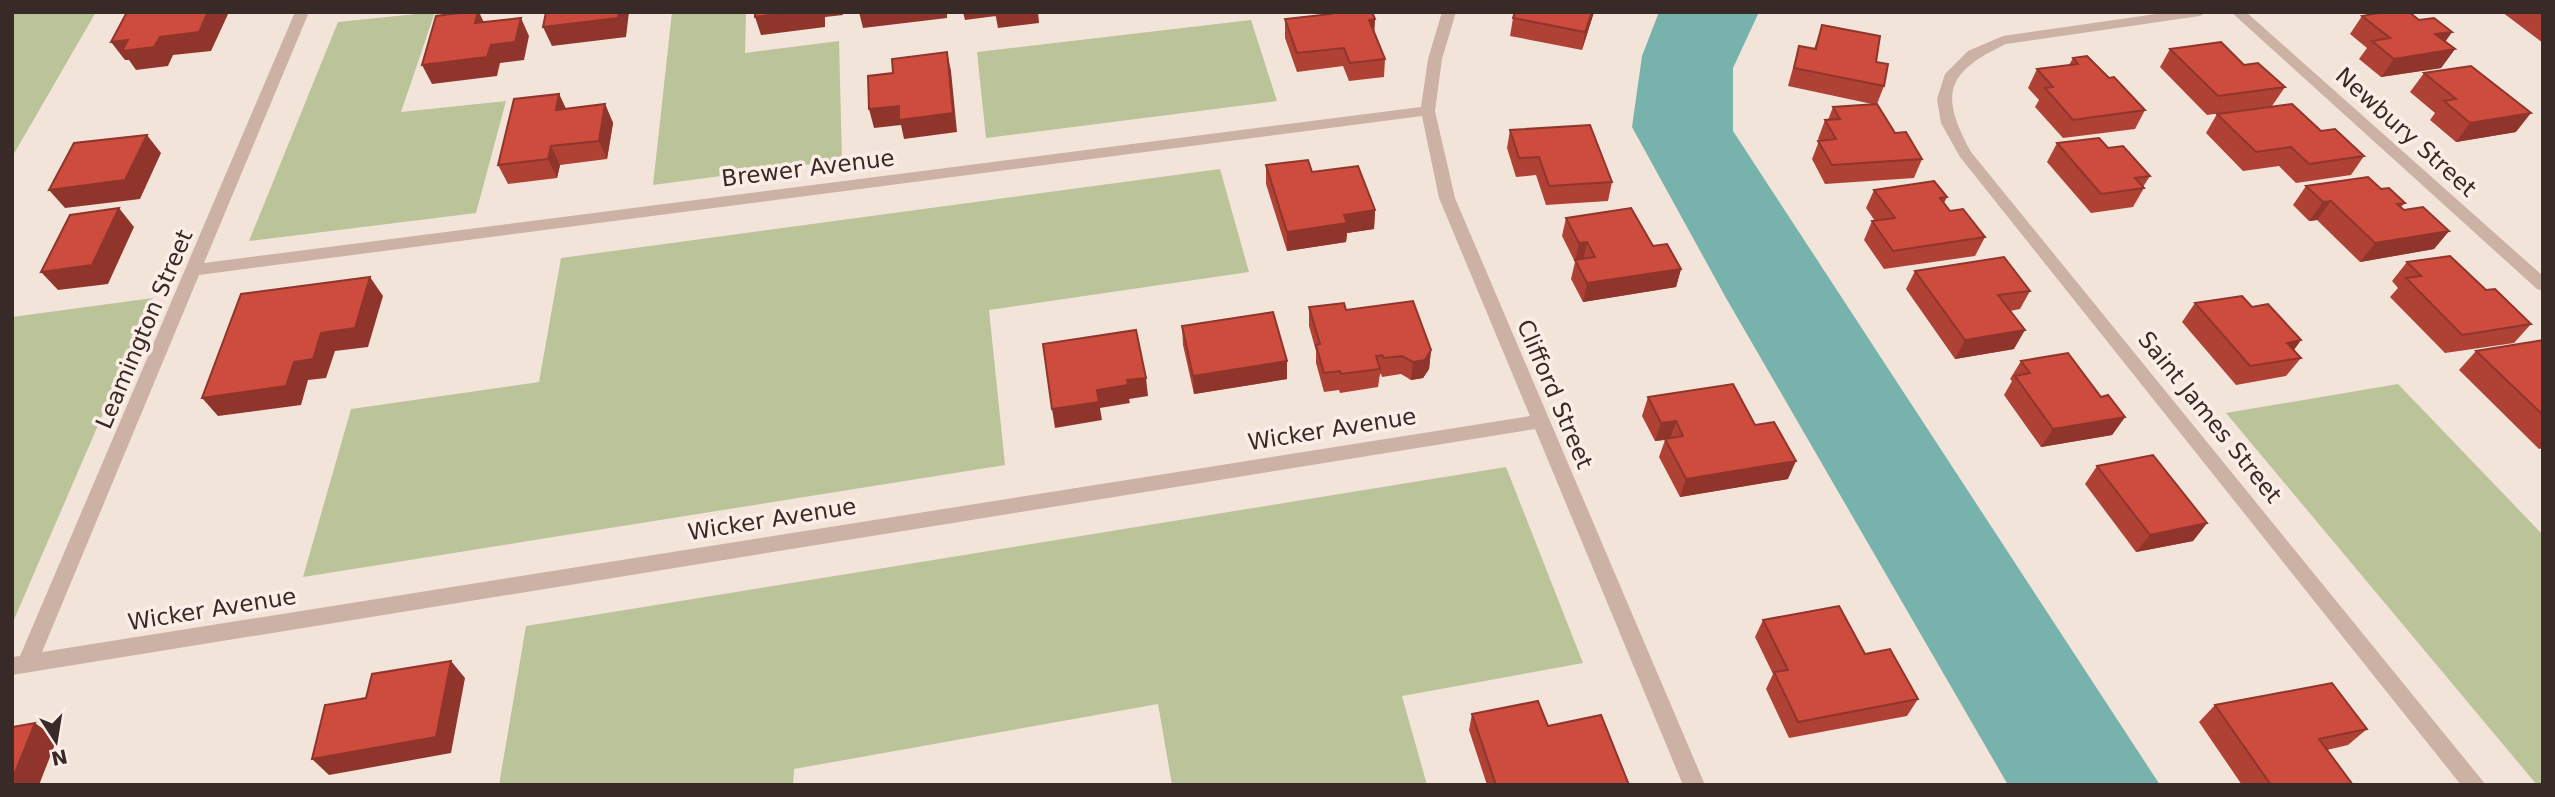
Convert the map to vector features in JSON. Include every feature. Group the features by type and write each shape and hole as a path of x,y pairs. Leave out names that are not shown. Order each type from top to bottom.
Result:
{"street":[{"name":"Leamington Street","path":"20,664 193,271 302,12"},
{"name":"Clifford Street","path":"1449,12 1435,59 1428,111 1438,165 1450,208 1694,785"},
{"name":"Saint James Street","path":"2200,12 2003,40 1973,54 1952,74 1944,99 1948,123 1965,153 2475,785"},
{"name":"Newbury Street","path":"2238,12 2543,285"},
{"name":"Brewer Avenue","path":"193,271 1428,111"},
{"name":"Wicker Avenue","path":"20,664 1540,421"}],"green space":[{"path":"12,12 96,12 12,157"},
{"path":"435,12 401,112 506,101 476,213 249,241 338,22"},
{"path":"672,12 746,12 745,53 839,41 842,160 653,185"},
{"path":"1251,20 1277,101 986,138 977,52"},
{"path":"1220,169 1249,272 989,310 1005,465 303,577 351,409 539,382 561,258"},
{"path":"153,298 13,622 12,622 12,317"},
{"path":"2398,384 2543,535 2543,785 2537,785 2226,413"},
{"path":"1506,467 1583,663 1402,696 1427,785 1172,785 1158,704 794,769 793,785 499,785 526,626"}],"water":[{"path":"1659,12 1759,12 1733,68 1733,131 2160,785 2008,785 1726,298 1632,127 1642,56"}],"building":[{"path":"127,12 208,12 199,32 160,37 154,47 122,51 128,40 111,42"},
{"path":"478,12 475,23 521,18 515,42 491,45 487,57 422,65 436,16"},
{"path":"546,12 619,12 618,18 543,27"},
{"path":"755,12 791,12 755,17"},
{"path":"1330,12 1372,12 1375,19 1369,20 1385,59 1350,63 1344,48 1297,53 1285,19 1331,14"},
{"path":"1515,12 1592,12 1585,32 1513,18"},
{"path":"2384,12 2409,12 2419,20 2434,18 2452,32 2435,34 2455,49 2394,59 2372,41 2390,38 2362,16"},
{"path":"1822,25 1880,36 1876,62 1888,64 1884,86 1794,68 1799,46 1816,49"},
{"path":"2221,42 2244,65 2258,63 2285,87 2218,96 2170,49"},
{"path":"947,52 953,113 899,120 899,106 869,109 868,76 893,73 892,59"},
{"path":"2087,56 2109,78 2114,77 2145,110 2073,120 2045,88 2053,87 2037,69 2078,64 2073,58"},
{"path":"2471,66 2531,113 2470,123 2444,101 2456,99 2424,73"},
{"path":"559,94 556,110 605,104 599,141 551,146 548,159 498,165 514,99"},
{"path":"1877,104 1895,133 1906,132 1922,159 1832,165 1818,141 1836,139 1825,120 1840,119 1833,107"},
{"path":"2292,104 2321,131 2335,129 2364,156 2309,164 2291,147 2256,152 2217,114"},
{"path":"1590,125 1612,182 1549,186 1539,157 1519,158 1510,130"},
{"path":"147,135 125,180 49,190 74,143"},
{"path":"2099,138 2108,148 2123,146 2150,176 2135,178 2144,188 2101,194 2057,143"},
{"path":"1308,160 1312,172 1358,166 1375,210 1344,215 1347,223 1287,232 1266,165"},
{"path":"2368,177 2381,189 2389,188 2405,203 2397,204 2404,210 2423,207 2449,231 2375,243 2331,201 2323,202 2306,186"},
{"path":"1934,181 1947,197 1940,198 1950,211 1963,209 1985,237 1893,251 1872,221 1895,218 1874,190"},
{"path":"119,208 92,265 41,272 70,215"},
{"path":"1631,208 1653,246 1667,244 1681,269 1587,283 1575,260 1595,257 1587,242 1579,243 1566,218"},
{"path":"2450,256 2486,290 2495,289 2531,324 2462,335 2406,278 2421,276 2407,262"},
{"path":"2004,257 2030,291 1998,295 2025,330 1965,340 1915,271"},
{"path":"370,277 355,328 321,333 313,359 294,362 286,386 202,398 241,294"},
{"path":"2242,296 2252,307 2268,304 2301,340 2287,343 2301,358 2250,366 2195,303"},
{"path":"1413,301 1431,350 1425,360 1413,362 1402,356 1384,358 1382,355 1376,356 1380,369 1341,374 1340,371 1324,373 1316,345 1320,344 1309,307 1344,303 1346,310"},
{"path":"1273,312 1287,361 1193,376 1182,326"},
{"path":"1136,330 1146,378 1127,380 1128,385 1097,390 1099,402 1052,409 1043,344"},
{"path":"2543,340 2543,415 2476,351"},
{"path":"2068,353 2101,397 2108,395 2125,417 2053,429 2015,376 2030,373 2021,361"},
{"path":"1733,384 1755,425 1774,422 1796,461 1686,479 1665,439 1683,436 1676,421 1661,423 1648,397"},
{"path":"2153,455 2207,523 2150,535 2097,466"},
{"path":"1839,606 1865,654 1890,649 1918,699 1798,722 1774,672 1788,670 1763,620"},
{"path":"451,661 436,737 312,759 325,705 366,698 372,674"},
{"path":"2332,683 2367,729 2319,739 2353,785 2271,785 2215,705"},
{"path":"1538,701 1548,726 1601,715 1629,785 1496,785 1472,714"},
{"path":"35,723 12,780 12,727"}]}
